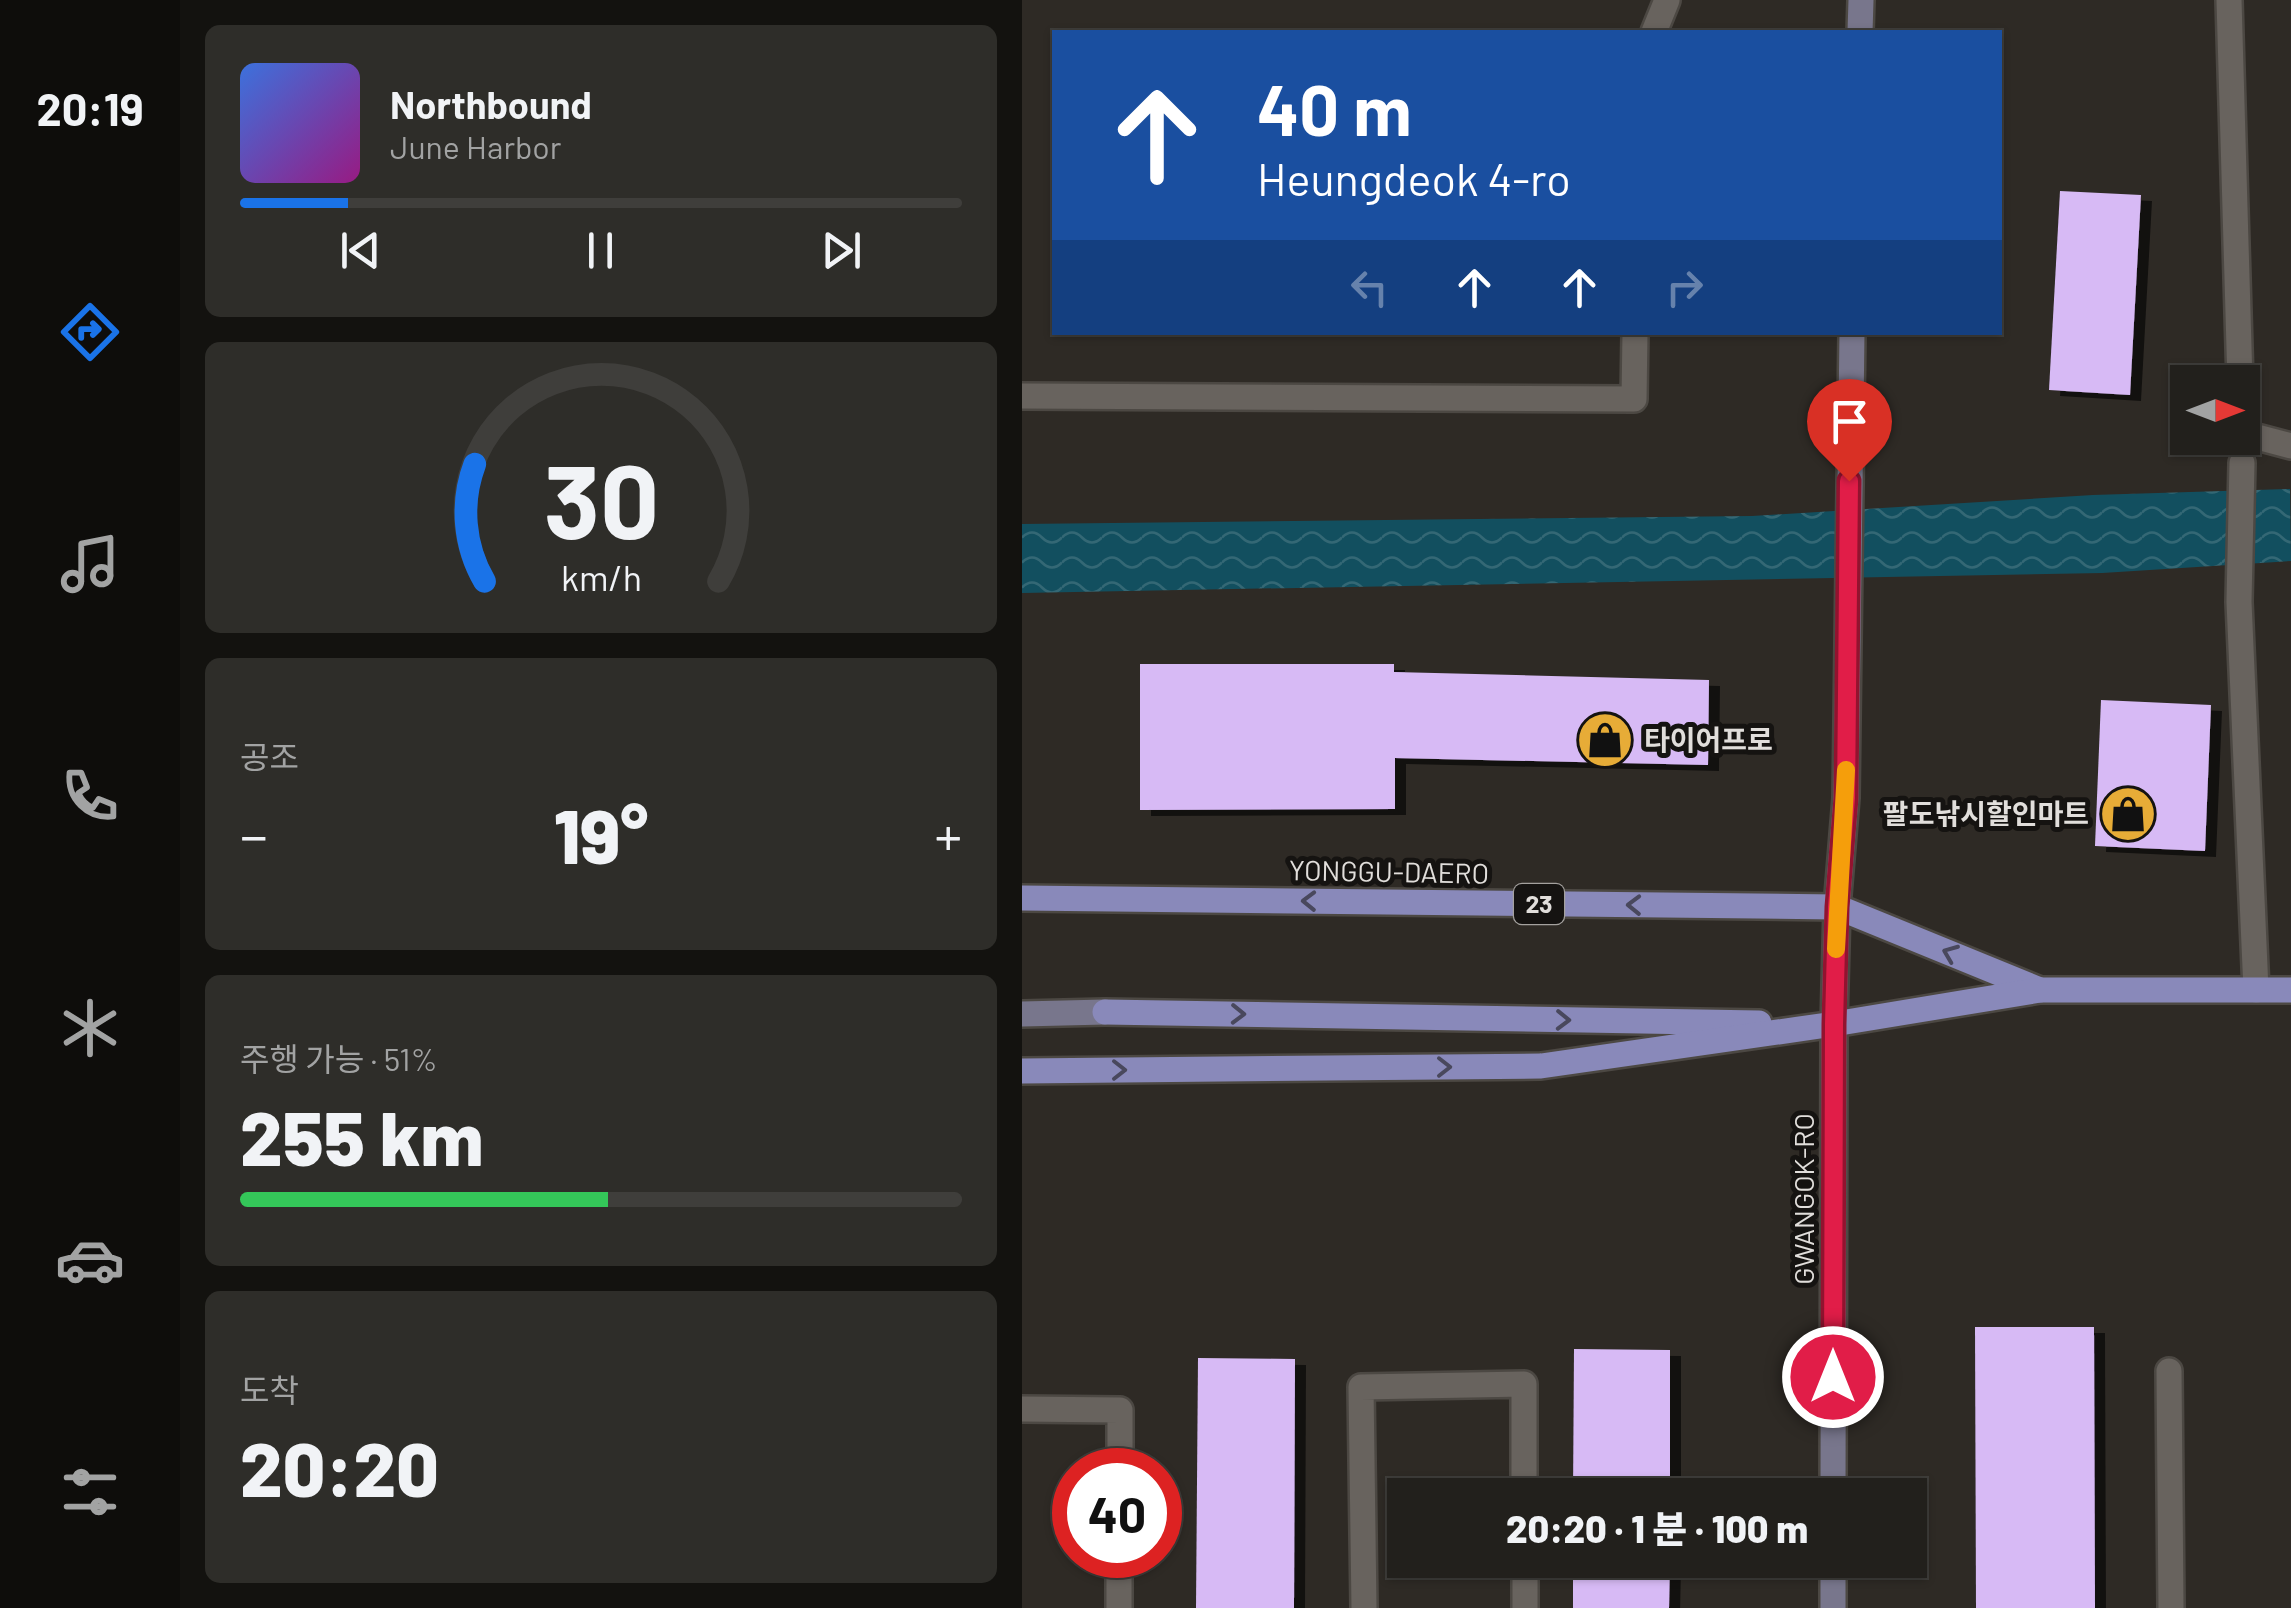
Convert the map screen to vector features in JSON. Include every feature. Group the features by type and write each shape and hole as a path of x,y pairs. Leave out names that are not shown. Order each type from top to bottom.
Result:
{"main road":[{"name":"YONGGU-DAERO","path":"1022,898 1837,907 2040,990"},
{"name":"YONGGU-DAERO","path":"1022,1070 1541,1066 2040,990 2290,990"},
{"name":"YONGGU-DAERO","path":"1105,1012 1834,1024"}],"street":[{"path":"1655,30 1667,0"},
{"path":"1860,30 1861,0"},
{"path":"2229,0 2240,365"},
{"path":"1022,396 1634,399 1635,335"},
{"name":"GWANGOK-RO","path":"1833,1478 1834,1024 1837,907 1846,798 1852,335"},
{"path":"2260,445 2290,446"},
{"path":"2242,455 2239,602 2256,990"},
{"path":"1022,1014 1105,1012"},
{"path":"2169,1371 2171,1608"},
{"path":"1364,1608 1361,1387 1524,1384 1524,1478"},
{"path":"1022,1409 1120,1410 1120,1448"},
{"path":"1119,1578 1119,1608"},
{"path":"1525,1578 1525,1608"},
{"path":"1832,1608 1833,1578"}],"water":[{"path":"2290,489 2291,561 2102,573 1022,593 1022,524 1752,516 2093,495"}],"building":[{"path":"2060,191 2141,195 2130,395 2049,390"},
{"path":"1140,664 1394,664 1394,672 1709,680 1708,765 1395,758 1395,809 1140,810"},
{"path":"2101,700 2211,705 2205,851 2095,846"},
{"path":"1975,1327 2094,1327 2095,1608 1976,1608"},
{"path":"1574,1349 1670,1350 1670,1478 1573,1478"},
{"path":"1198,1358 1295,1359 1294,1608 1196,1608"},
{"path":"1573,1578 1670,1578 1669,1608 1573,1608"}],"slow traffic":[{"path":"1836,949 1846,770"}],"place":[{"name":"타이어프로","path":"1605,740"},
{"name":"팔도낚시할인마트","path":"2128,814"}],"route":[{"path":"1833,1377 1834,1024 1837,907 1846,798 1849,481"}]}
